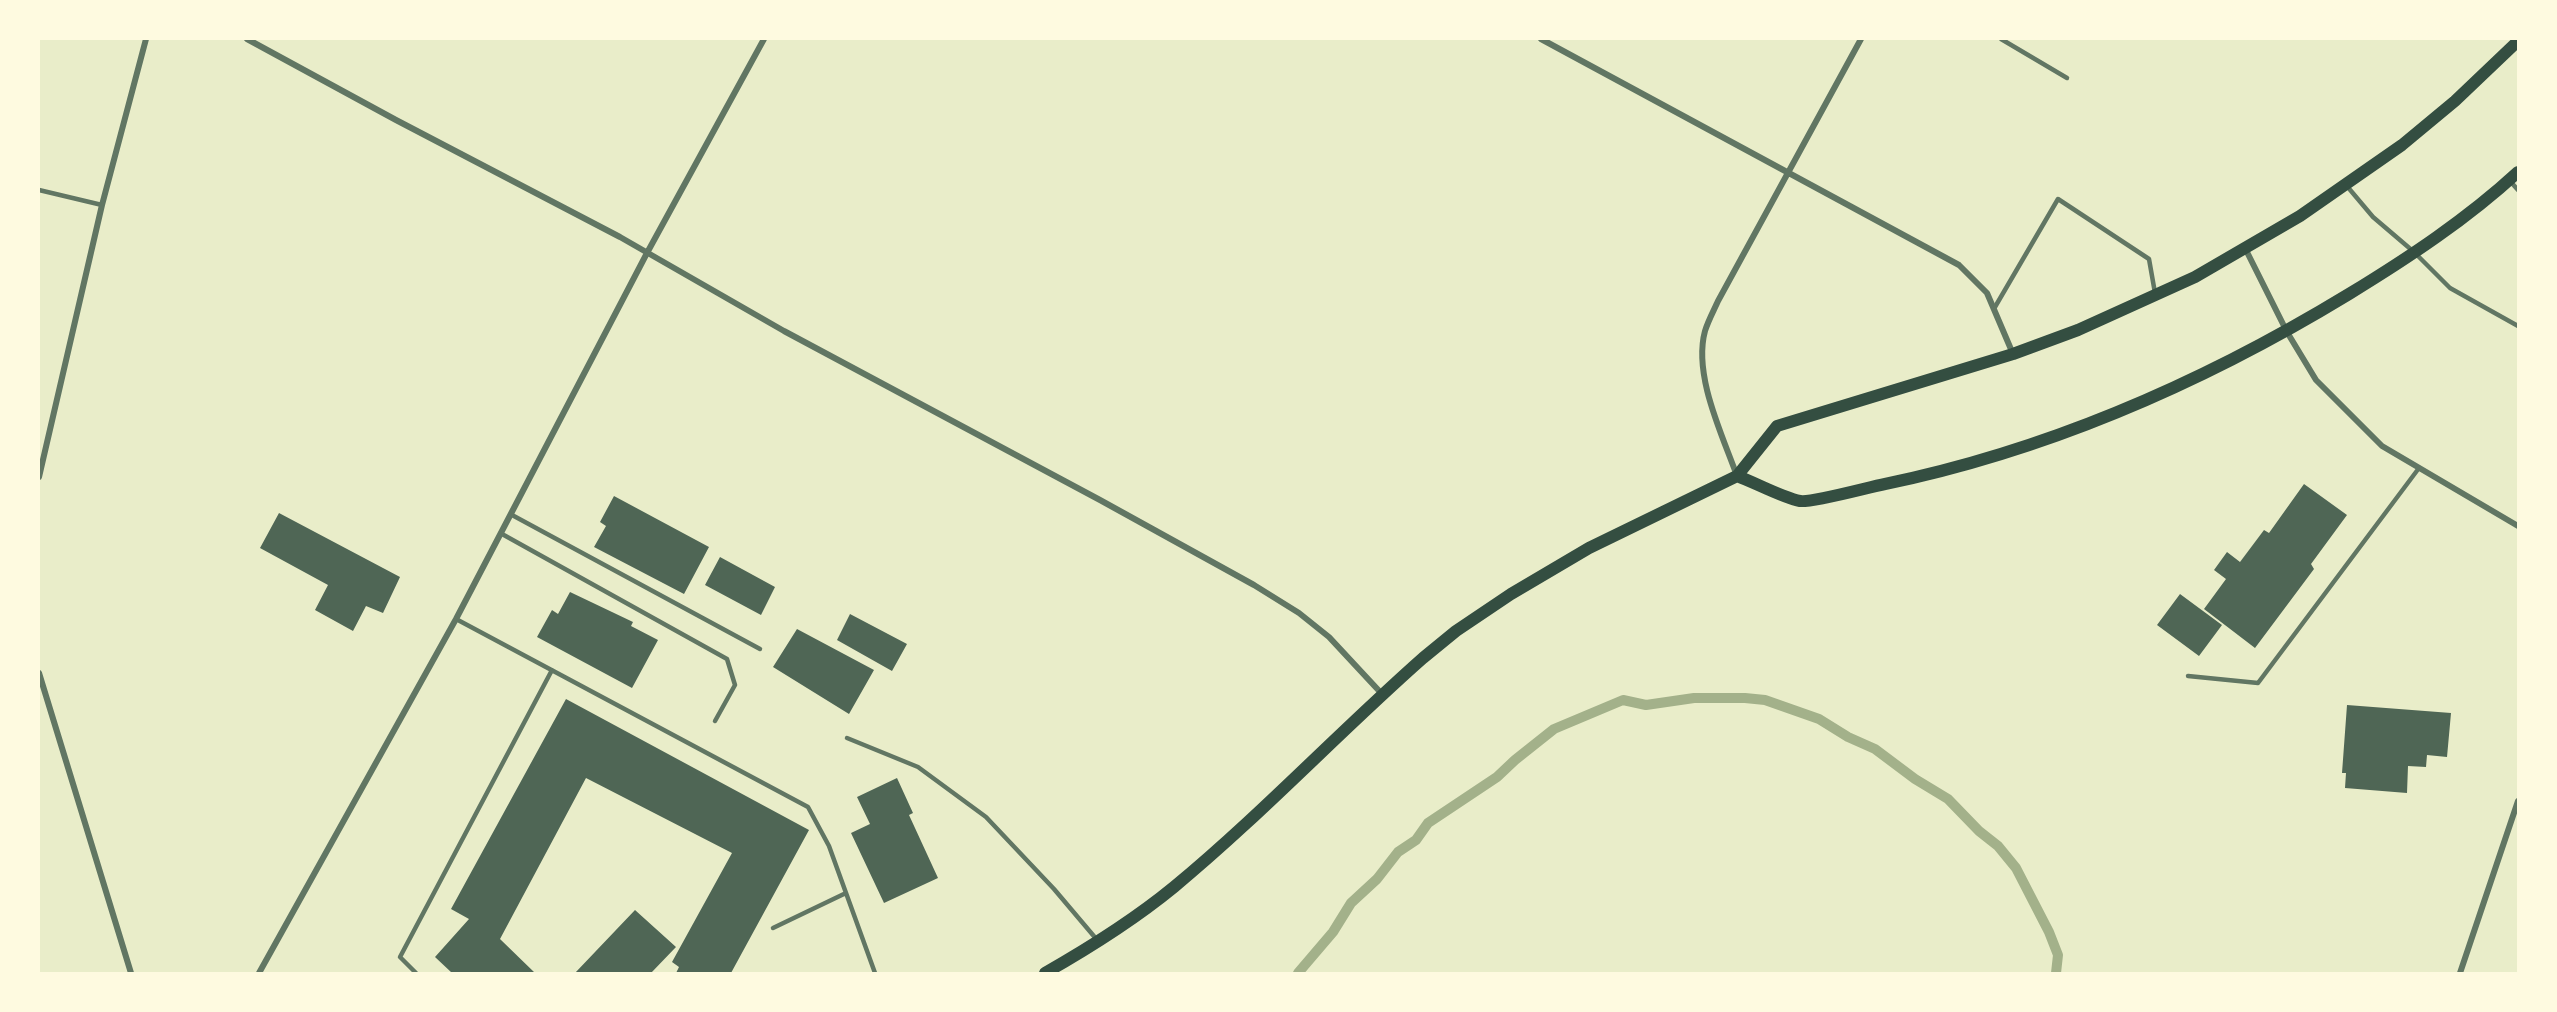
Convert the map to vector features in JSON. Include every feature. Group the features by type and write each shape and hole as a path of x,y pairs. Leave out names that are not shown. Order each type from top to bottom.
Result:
{"main road":[{"path":"1045,973 1098,941 1172,889 1214,853 1382,694 1456,631 1511,594 1589,548 1737,476 1777,426 2013,354 2078,330 2195,277 2300,216 2402,145 2455,101 2518,41"},
{"path":"1737,476 1801,501 1937,473 2110,415 2172,388 2287,332 2414,252 2462,218 2513,176"}],"street":[{"path":"39,477 102,205 146,39"},
{"path":"247,39 647,253 784,331 1254,585 1299,614 1329,637 1382,694"},
{"path":"259,973 502,534 647,253 764,39"},
{"path":"1541,39 1959,266 1987,293 1995,307 2013,354"},
{"path":"1737,476 1711,403 1702,360 1705,331 1718,301 1861,39"},
{"path":"2245,248 2287,332 2316,380 2382,446 2518,525"},
{"path":"39,673 130,973"},
{"path":"2460,973 2518,801"}],"lane":[{"path":"2001,39 2067,78"},
{"path":"2513,176 2518,190"},
{"path":"2346,184 2373,217 2414,252 2450,288 2518,326"},
{"path":"39,190 102,205"},
{"path":"1995,307 2058,199 2149,259 2156,296"},
{"path":"2188,676 2258,683 2419,468"},
{"path":"512,514 760,649"},
{"path":"502,534 727,659 735,685 715,721"},
{"path":"456,619 808,807 829,846 875,973"},
{"path":"416,973 400,957 552,670"},
{"path":"847,738 918,767 986,817 1054,889 1098,941"},
{"path":"773,928 846,893"}],"building":[{"path":"2304,484 2347,515 2311,564 2314,569 2255,648 2204,609 2226,579 2214,570 2227,552 2240,562 2264,530 2269,533"},
{"path":"614,496 709,547 684,594 594,547 606,526 600,522"},
{"path":"279,513 400,577 383,613 366,606 353,631 315,610 328,585 260,548"},
{"path":"720,557 775,587 761,615 705,585"},
{"path":"570,592 633,622 631,626 658,640 632,688 537,637 552,610 558,614"},
{"path":"2180,594 2222,625 2199,656 2157,625"},
{"path":"850,614 907,644 892,671 837,640"},
{"path":"797,629 874,670 849,714 773,667"},
{"path":"566,699 809,830 731,973 676,973 679,967 672,962 732,853 586,778 500,939 535,973 452,973 435,957 469,919 451,909"},
{"path":"2347,705 2451,713 2447,757 2427,755 2426,767 2408,766 2407,793 2345,788 2346,773 2342,773"},
{"path":"897,778 913,813 909,815 938,878 884,903 851,833 870,824 857,797"},
{"path":"635,910 676,947 651,973 575,973"}],"waterway":[{"path":"1298,973 1333,932 1351,903 1377,879 1398,852 1416,840 1428,823 1497,777 1554,729 1623,700 1646,705 1694,698 1765,700 1819,719 1848,737 1875,749 1915,779 1948,799 1979,831 1998,846 2016,868 2049,932 2058,955 2056,973"}]}
